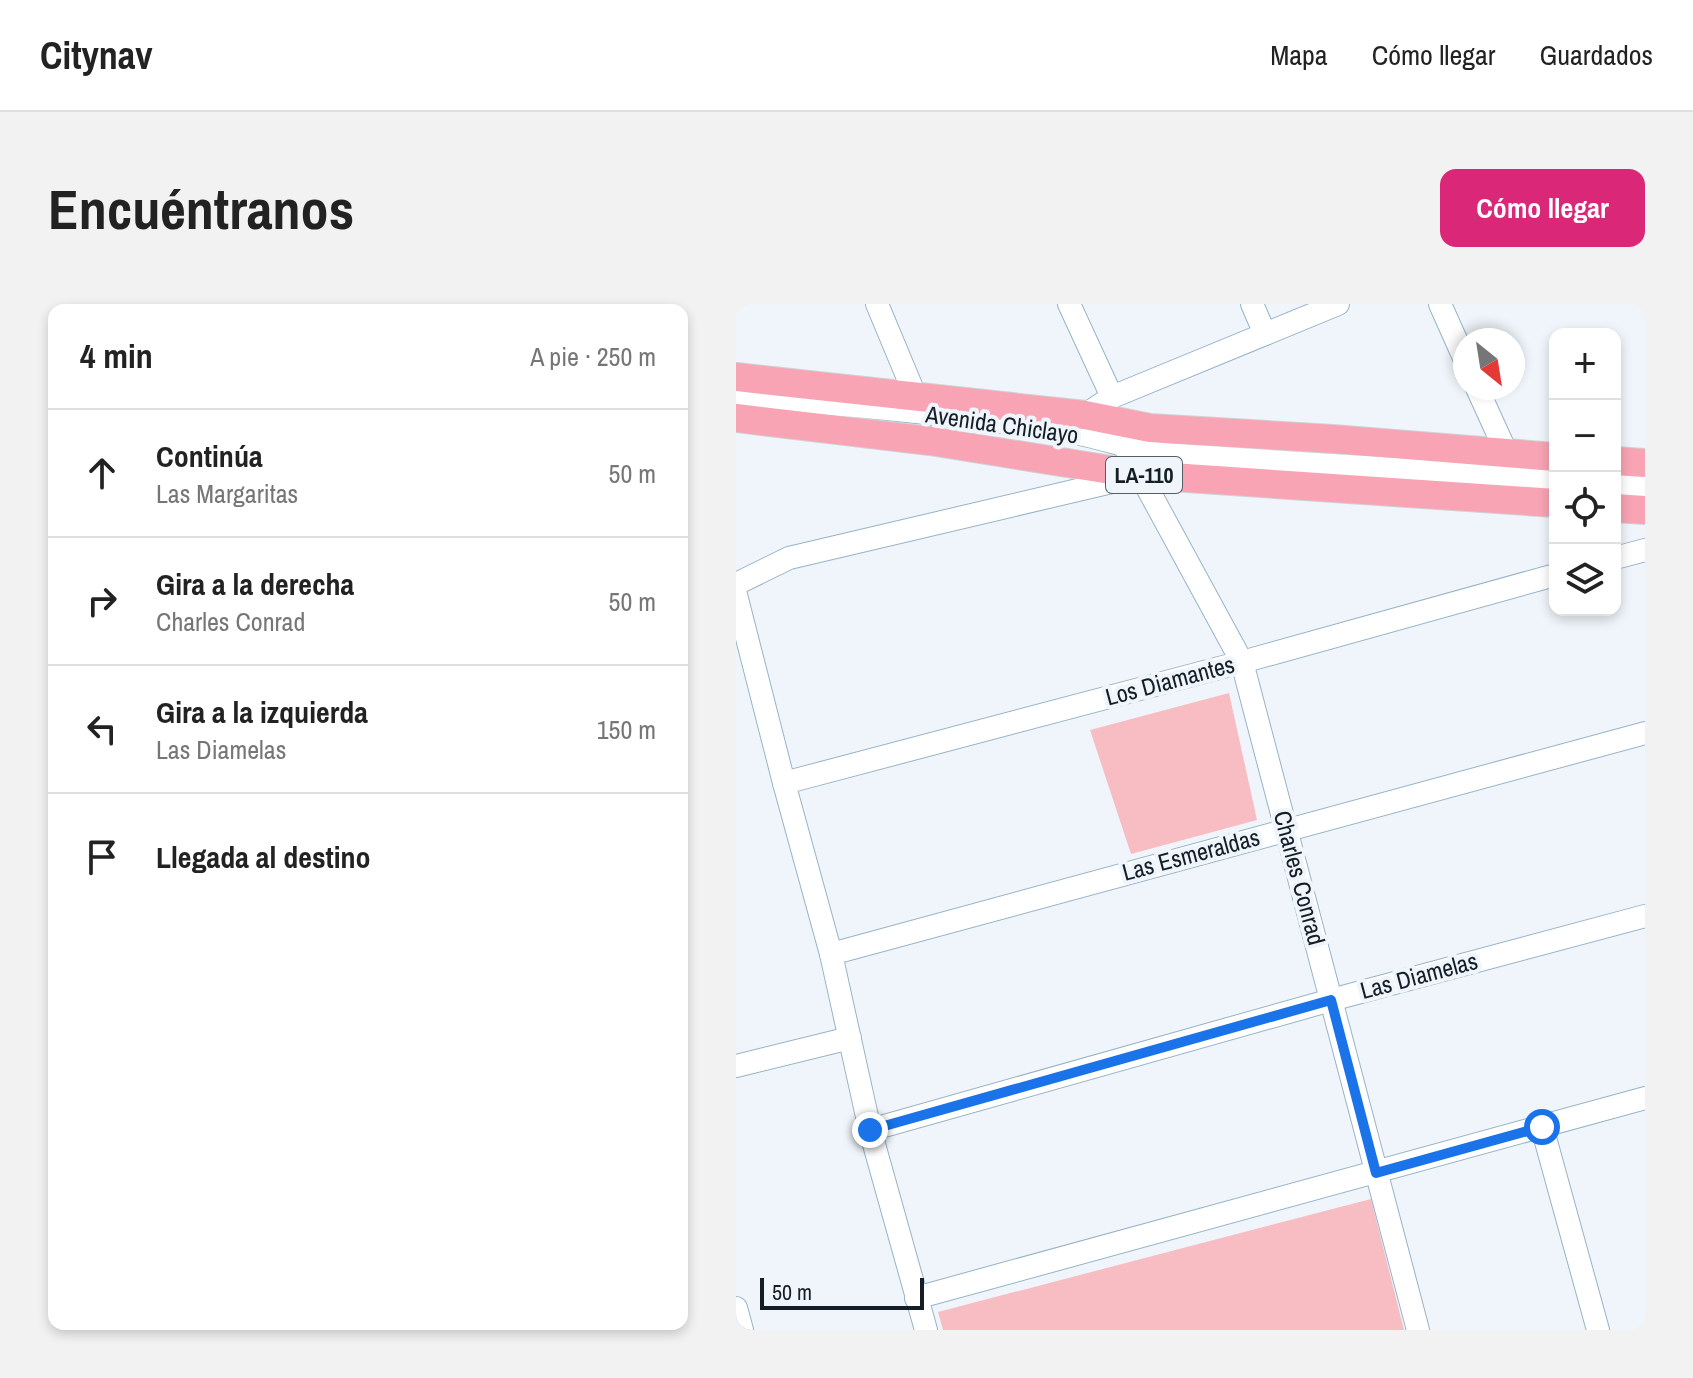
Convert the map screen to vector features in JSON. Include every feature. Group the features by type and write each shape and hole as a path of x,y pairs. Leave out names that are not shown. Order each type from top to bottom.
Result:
{"main road":[{"name":"Avenida Chiclayo","path":"736,377 1085,415 1150,428 1549,457"},
{"name":"Avenida Chiclayo","path":"736,418 930,441 1142,475 1549,503"},
{"path":"1621,461 1645,463"},
{"path":"1621,508 1645,510"}],"street":[{"path":"877,304 915,395"},
{"path":"1069,304 1112,397"},
{"path":"1252,304 1265,334"},
{"path":"1085,415 1112,397 1338,304"},
{"path":"1440,304 1453,333"},
{"name":"Avenida Chiclayo","path":"736,397 872,407 1063,430 1161,454 1549,479"},
{"path":"1482,400 1507,454"},
{"name":"Charles Conrad","path":"1125,447 1242,662 1418,1330"},
{"path":"736,584 789,558 1142,475"},
{"path":"1621,484 1645,486"},
{"path":"1621,556 1645,550"},
{"name":"Los Diamantes","path":"784,783 1242,662 1549,577"},
{"path":"736,595 831,954 870,1130 926,1330"},
{"name":"Las Esmeraldas","path":"831,954 1645,733"},
{"name":"Las Diamelas","path":"870,1130 1331,1000 1645,916"},
{"path":"736,1066 850,1038"},
{"path":"916,1298 1645,1098"},
{"path":"1542,1127 1598,1330"},
{"path":"736,1308 742,1330"}],"shaded area":[{"path":"1229,693 1257,820 1131,854 1090,730"},
{"path":"1371,1199 1404,1330 943,1330 938,1312"}],"route":[{"path":"870,1130 1331,1000 1376,1173 1542,1127"}]}
